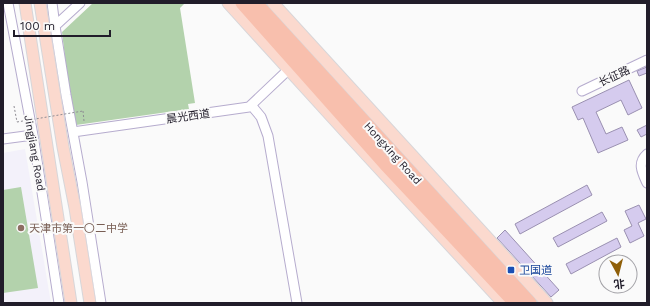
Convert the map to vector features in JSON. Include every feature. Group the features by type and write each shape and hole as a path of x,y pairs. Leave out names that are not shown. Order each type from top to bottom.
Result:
{"highway":[{"name":"Hongxing Road","path":"242,3 385,164 515,303"},
{"name":"Hongxing Road","path":"256,3 530,303"}],"main road":[{"name":"Jingjiang Road","path":"25,3 72,303"},
{"path":"40,3 90,303"},
{"path":"228,3 503,303"},
{"path":"273,3 547,303"}],"street":[{"name":"Jingjiang Road","path":"8,3 32,135 59,303"},
{"path":"52,3 101,303"},
{"path":"55,26 80,3"},
{"name":"长征路","path":"582,91 647,60"},
{"path":"288,70 251,105 261,117 268,136 297,303"},
{"name":"晨光西道","path":"73,132 249,107 251,105"},
{"path":"3,139 32,135"},
{"path":"647,154 641,161 641,168 647,183"}],"path":[{"path":"14,106 17,122 83,111 86,130"}],"shaded area":[{"name":"天津市第一〇二中学","path":"25,149 51,303 3,303 3,153"}],"green space":[{"path":"93,3 185,3 180,8 195,103 188,104 189,109 76,125 67,75 62,32"},
{"path":"21,187 38,288 3,293 3,190"}],"building":[{"path":"647,67 647,73 639,76 637,71"},
{"path":"629,80 642,108 628,115 621,100 596,112 606,134 622,127 628,140 598,153 583,118 578,120 572,107"},
{"path":"647,125 647,134 641,137 637,130"},
{"path":"587,185 592,195 520,234 515,224"},
{"path":"639,205 646,219 638,223 644,236 630,243 624,230 632,226 625,211"},
{"path":"602,212 607,221 558,247 553,238"},
{"path":"505,230 559,290 551,297 497,238"},
{"path":"617,238 621,247 608,254 598,254 598,259 571,274 566,264"}],"place":[{"name":"天津市第一〇二中学","path":"21,228"},
{"name":"卫国道","path":"511,270"}]}
